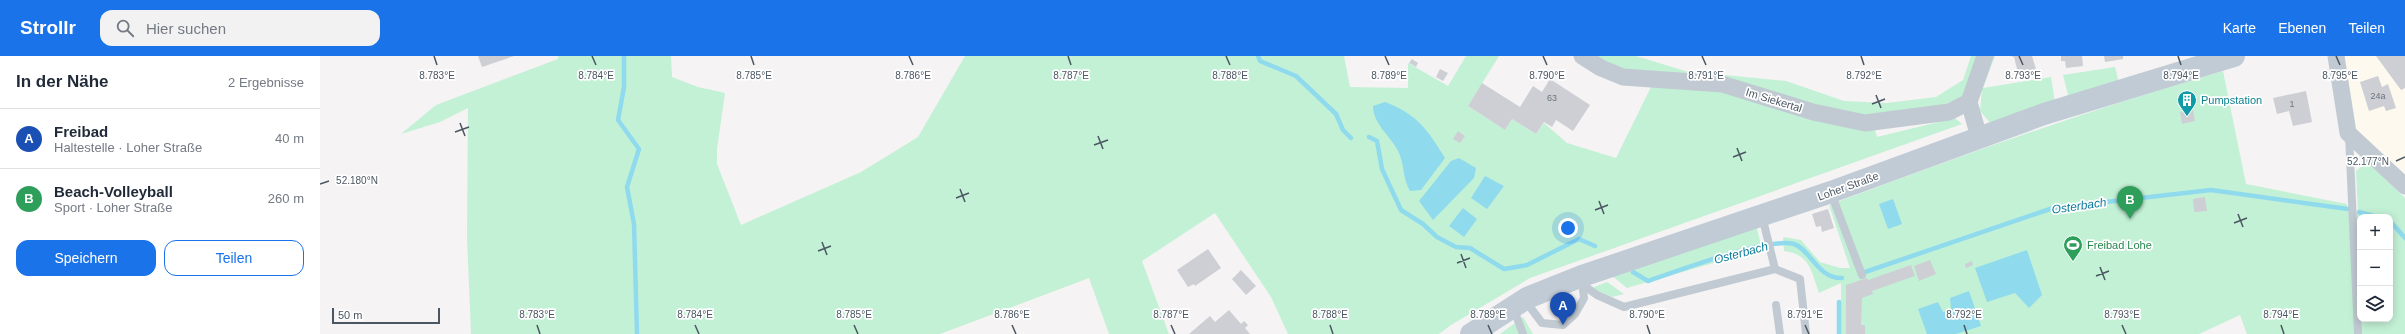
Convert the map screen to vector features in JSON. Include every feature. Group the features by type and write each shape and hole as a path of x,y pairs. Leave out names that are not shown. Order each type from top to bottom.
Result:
{"street":[{"name":"Im Siekertal","path":"1582,56 1601,68 1623,77 1722,84 1813,112 1865,123 1948,112 1969,102"},
{"path":"1979,137 1969,102 1985,56"},
{"name":"Loher Straße","path":"1471,334 1520,302 1582,276 1831,192 2064,107 2234,56"},
{"path":"2336,56 2348,133 2405,186"}],"lane":[{"path":"2348,133 2358,334"},
{"path":"1831,192 1862,275"},
{"path":"1762,216 1772,248 1775,269"},
{"path":"1582,276 1586,287 1597,295 1624,307 1775,269 1800,279 1806,334"},
{"path":"1520,302 1530,307 1542,323 1563,325 1575,314 1584,298 1582,276"},
{"path":"1520,302 1523,334"},
{"path":"1776,305 1780,334"}],"shaded area":[{"path":"2341,56 2405,56 2405,178 2354,130"}],"green space":[{"path":"558,56 671,56 672,77 698,87 725,93 717,149 717,164 741,225 861,172 918,137 965,56 1344,56 1350,87 1408,88 1408,63 1448,86 1466,56 1499,56 1468,106 1505,130 1512,119 1536,134 1544,123 1567,143 1616,158 1651,87 1595,56 1636,56 1685,71 1786,81 1844,101 1887,103 1936,97 1963,80 1971,56 1995,56 1983,88 2051,77 2055,103 1991,124 1980,111 1982,89 1946,104 1871,117 1877,137 1955,118 1962,124 1530,278 1451,325 1439,334 1288,334 1271,297 1215,213 1142,261 1169,334 1109,334 1089,278 940,334 471,334 467,237 468,108 440,122 401,134 436,105 558,59"},
{"path":"2115,67 2119,83 2069,99 2063,75"},
{"path":"2223,71 2246,184 2347,204 2348,212 2358,213 2356,171 2367,162 2405,198 2405,334 2247,334 2240,315 2199,334 1841,334 1841,283 1819,293 1812,271 1805,260 1793,253 1784,251 1783,237 1801,240 1820,262 1840,268 1850,268 1829,205 2024,134"},
{"path":"1756,225 1762,249 1627,288 1611,275"},
{"path":"1607,282 1624,294 1612,297 1594,289 1594,287"},
{"path":"1523,317 1533,334 1500,334"}],"water":[{"path":"1385,102 1405,112 1421,124 1445,158 1421,190 1410,191 1407,186 1400,154 1378,123 1373,106"},
{"path":"1459,158 1476,168 1474,178 1433,220 1419,201 1451,161"},
{"path":"1485,176 1504,186 1487,209 1471,198"},
{"path":"1893,199 1902,224 1888,229 1879,204"},
{"path":"1463,208 1477,219 1464,237 1449,226"},
{"path":"2027,250 2042,295 2029,308 2015,293 1987,302 1975,268"},
{"path":"1969,291 1981,326 1956,334 1927,334 1918,309 1938,302 1943,312 1951,309 1950,298"}],"building":[{"path":"478,56 514,56 482,67"},
{"path":"2011,56 2032,56 2036,69 2018,73 2014,57"},
{"path":"2061,56 2082,56 2083,66 2066,68 2065,61 2061,61"},
{"path":"2104,56 2123,56 2123,59 2105,62"},
{"path":"2376,56 2405,56 2405,88 2401,90"},
{"path":"1412,59 1418,63 1416,67 1409,63"},
{"path":"1440,69 1448,73 1443,81 1436,77"},
{"path":"2378,76 2382,87 2388,84 2396,108 2386,111 2384,106 2369,111 2360,82"},
{"path":"1550,79 1590,105 1573,131 1556,120 1552,127 1544,122 1536,134 1512,119 1505,130 1468,106 1482,83 1520,107 1533,86 1542,92"},
{"path":"2306,91 2312,122 2293,126 2289,111 2277,114 2273,98"},
{"name":"Pumpstation","path":"2193,110 2195,121 2182,124 2180,112"},
{"path":"1458,131 1465,136 1460,143 1453,139"},
{"path":"2205,197 2207,211 2194,212 2193,199"},
{"path":"1828,209 1834,228 1822,232 1821,226 1816,227 1812,214"},
{"path":"1208,249 1221,268 1195,286 1194,284 1188,287 1177,270"},
{"path":"1930,260 1936,274 1919,281 1914,266"},
{"path":"1972,261 1973,265 1966,268 1965,264"},
{"path":"1911,265 1915,276 1872,291 1873,294 1862,298 1861,325 1865,325 1865,334 1846,334 1846,285 1867,278 1868,280"},
{"path":"1241,270 1256,286 1246,295 1232,279"},
{"path":"1229,310 1241,324 1244,321 1248,325 1245,328 1250,334 1189,334 1210,316 1215,322"}],"waterway":[{"path":"624,56 624,87 618,120 639,149 627,187 634,224 637,334"},
{"name":"Osterbach","path":"1258,56 1260,61 1296,76 1336,114 1343,130 1351,138"},
{"name":"Osterbach","path":"1369,137 1377,141 1382,169 1401,210 1423,224 1437,237 1456,247 1470,248 1504,269 1527,265 1579,239 1595,246"},
{"name":"Osterbach","path":"1865,272 2053,208 2211,190 2348,209"},
{"name":"Osterbach","path":"2359,212 2366,214"},
{"name":"Osterbach","path":"2393,224 2405,238"},
{"name":"Osterbach","path":"1633,272 1648,281 1722,256 1764,245 1781,243 1794,244 1800,247 1820,269 1834,277 1842,278"},
{"path":"1839,302 1839,334"}],"place":[{"name":"Pumpstation","path":"2187,117"},
{"name":"Beach-Volleyball","path":"2130,219"},
{"name":"Freibad Lohe","path":"2073,262"},
{"name":"Freibad","path":"1563,325"}]}
